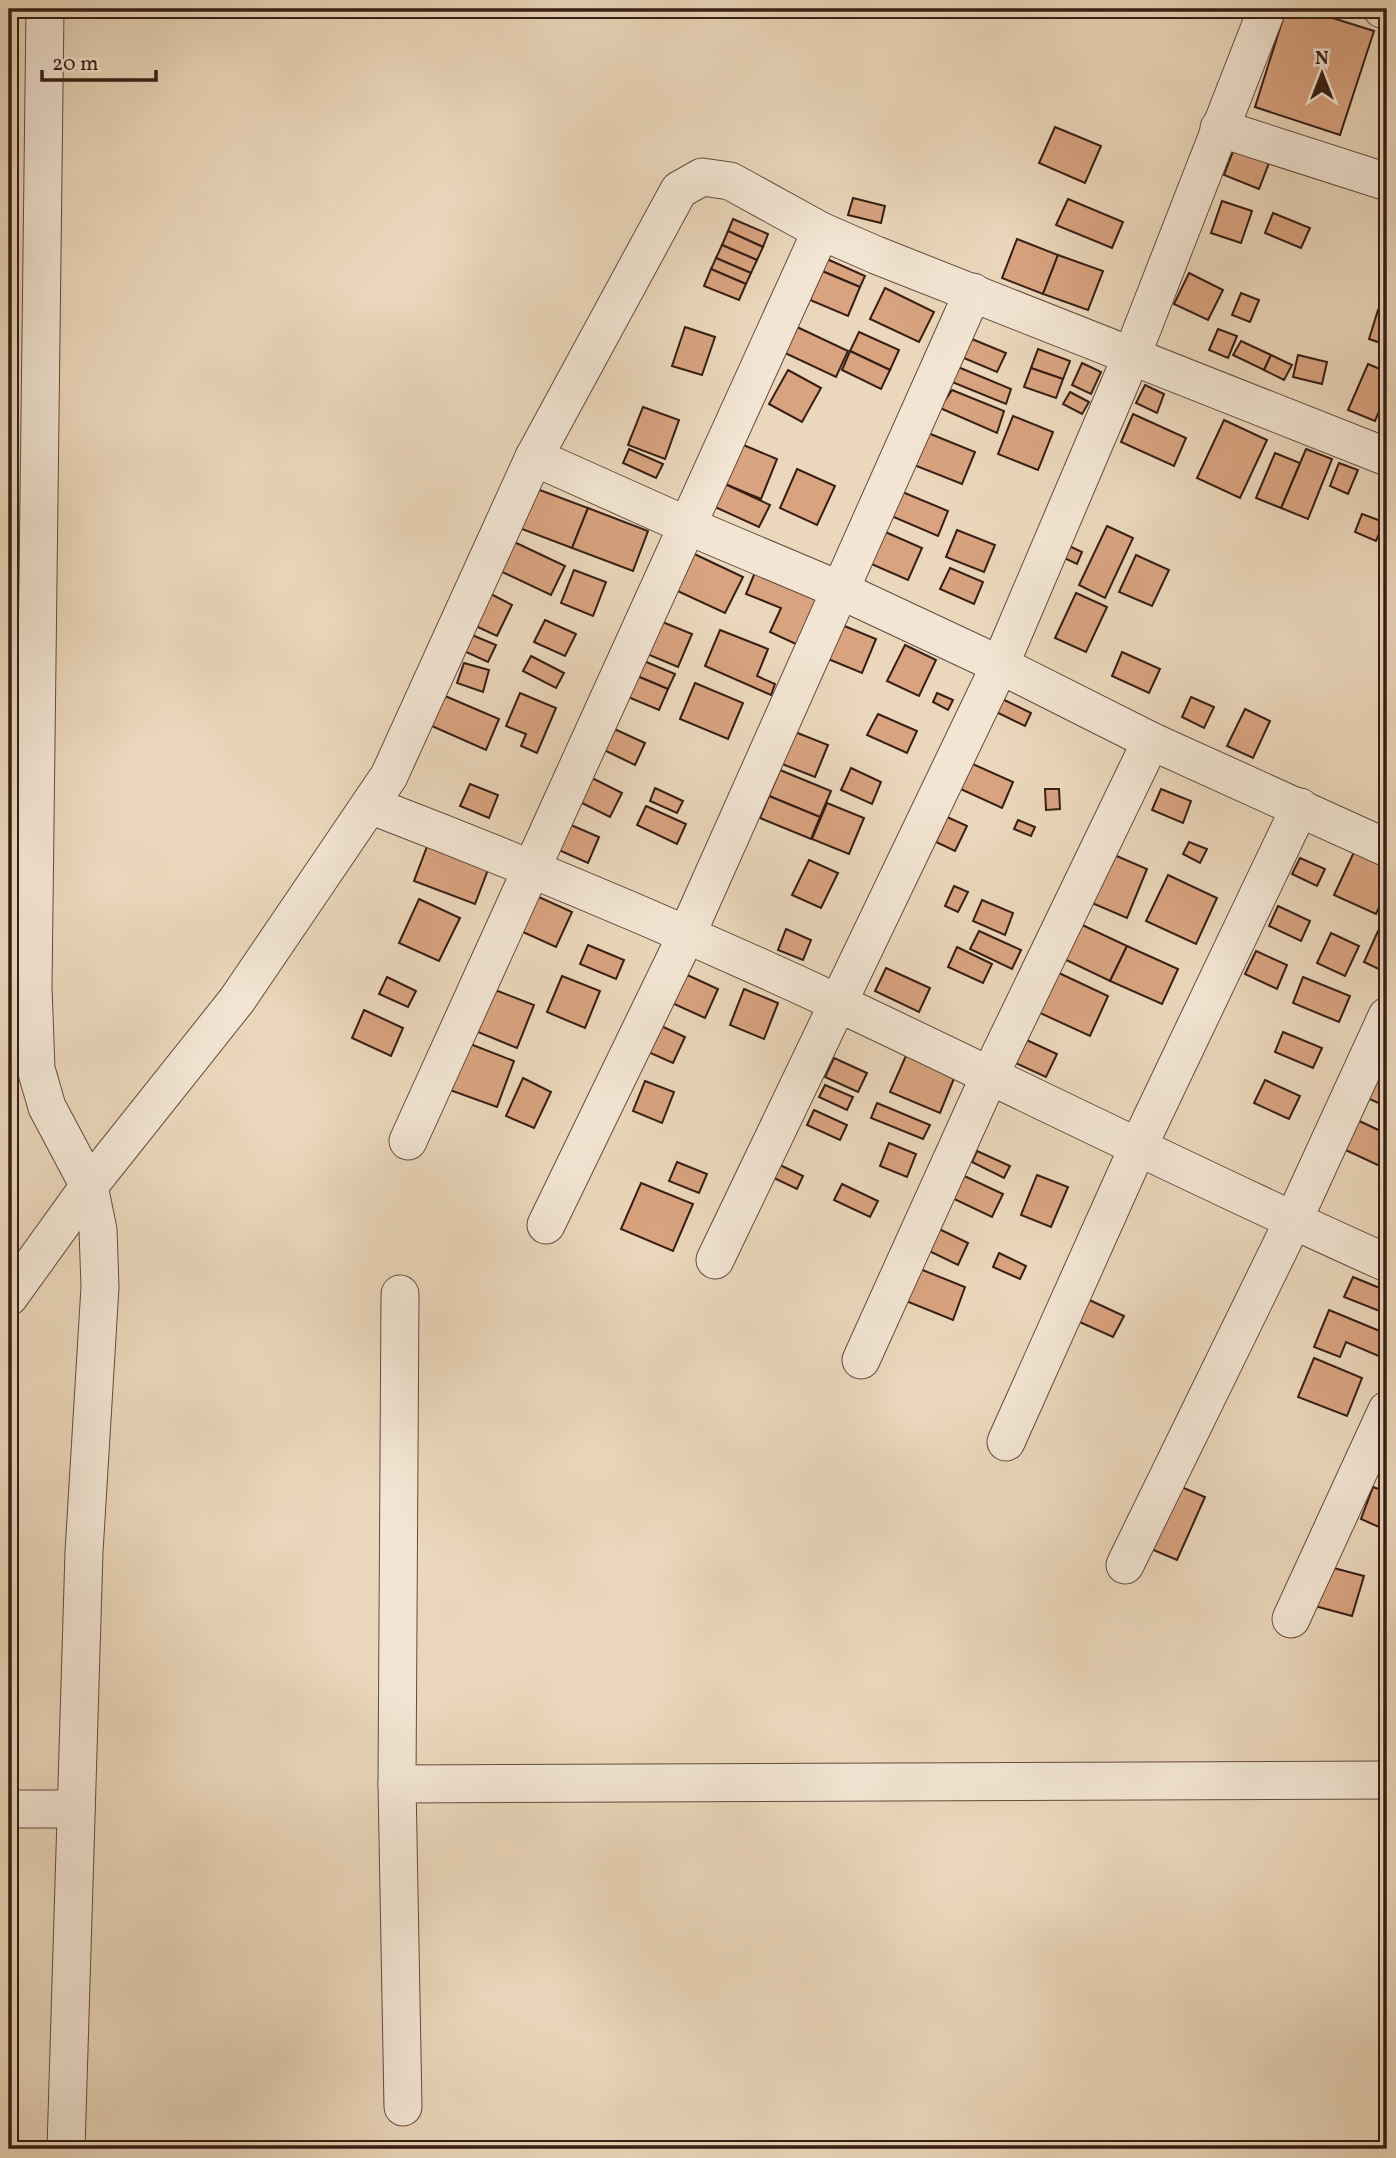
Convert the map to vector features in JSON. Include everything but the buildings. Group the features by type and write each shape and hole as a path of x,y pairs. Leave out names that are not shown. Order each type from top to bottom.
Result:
{"street":[{"path":"45,9 21,987 36,1069 47,1107 89,1186 98,1230 100,1287 84,1552 66,2149"},
{"path":"715,1260 1000,665 1132,355 1267,9"},
{"path":"1382,9 1387,11"},
{"path":"1219,128 1387,182"},
{"path":"9,1297 89,1186 237,1000 389,776 534,457 679,190 702,177 730,181 821,231 877,256 1387,457"},
{"path":"408,1141 821,231"},
{"path":"546,1225 686,936 973,292"},
{"path":"534,457 842,591 1000,665 1151,741 1387,848"},
{"path":"861,1360 989,1077 1151,741"},
{"path":"370,805 531,867 838,1003 1293,1221 1387,1263"},
{"path":"1006,1442 1138,1147 1300,807"},
{"path":"1125,1565 1293,1221 1387,1016"},
{"path":"400,1294 397,1784 403,2107"},
{"path":"1291,1619 1387,1410"},
{"path":"397,1784 1387,1780"},
{"path":"9,1809 76,1809"}]}
